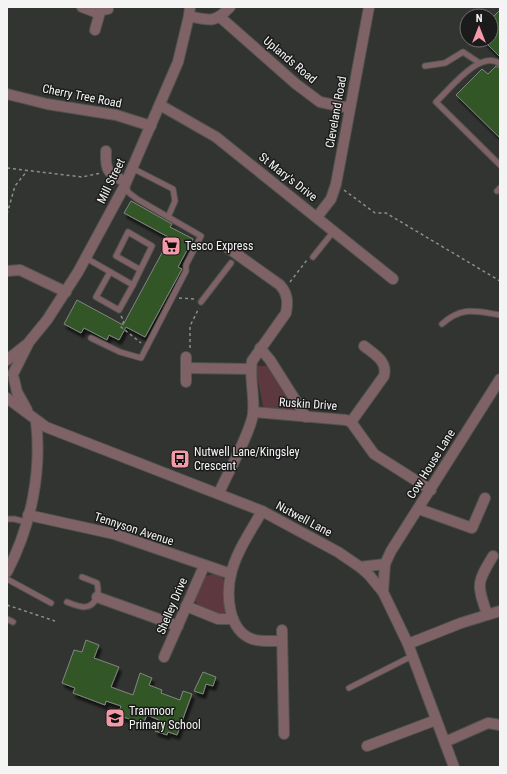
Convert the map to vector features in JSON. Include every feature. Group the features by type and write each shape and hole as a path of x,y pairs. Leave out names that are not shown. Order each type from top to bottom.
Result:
{"street":[{"path":"82,7 89,11 104,10 95,30"},
{"path":"190,12 206,20 214,20 220,17 230,7"},
{"name":"Cleveland Road","path":"317,217 332,199 336,184 369,7"},
{"name":"Mill Street","path":"7,392 13,386 12,373 29,342 66,292 86,258 126,182 178,62 190,12"},
{"name":"Uplands Road","path":"220,17 296,84 320,102 349,108"},
{"name":"Cherry Tree Road","path":"7,94 47,104 116,115 150,126"},
{"name":"St Mary's Drive","path":"160,104 216,137 393,279"},
{"path":"106,151 106,168 108,171 126,182"},
{"path":"219,493 250,426 253,412 250,369 252,361 286,313 288,304 284,290 234,259 228,248"},
{"path":"7,271 20,270 66,292"},
{"name":"Mill Street","path":"7,360 29,342"},
{"path":"260,348 270,360 306,417"},
{"path":"351,422 386,371 382,360 366,352"},
{"path":"186,357 186,382"},
{"path":"186,368 250,369"},
{"path":"7,572 16,552 27,518 38,462 32,417 17,392 12,373"},
{"name":"Cow House Lane","path":"383,592 385,564 391,551 500,379"},
{"name":"Nutwell Lane","path":"7,398 46,427 262,511 338,552 360,568 383,592 408,644 454,767"},
{"name":"Ruskin Drive","path":"253,412 342,419 351,422 374,454 430,490"},
{"path":"419,509 472,528 485,498"},
{"path":"262,511 235,562 231,574 230,607 232,619 239,630 252,639 282,641"},
{"name":"Tennyson Avenue","path":"27,518 114,534 231,574"},
{"path":"487,614 479,584 480,578 493,556"},
{"path":"360,568 385,564"},
{"name":"Shelley Drive","path":"164,657 204,566"},
{"path":"97,597 178,626"},
{"path":"186,606 218,619 232,619"},
{"path":"408,644 487,614 500,611"},
{"path":"282,630 284,734"},
{"path":"367,746 436,720"},
{"path":"445,742 488,724 500,725"}],"lane":[{"path":"425,66 445,63 463,52 478,62"},
{"path":"500,64 496,61 488,60 478,62 436,102 500,165"},
{"path":"132,168 173,189 175,201 168,217"},
{"path":"91,338 120,352 141,358 172,294 186,271 186,265 201,236 128,192 126,182"},
{"path":"110,272 96,297 119,310 152,246 128,232 116,256 139,269"},
{"path":"313,258 333,232"},
{"path":"86,258 133,285"},
{"path":"201,302 234,259"},
{"path":"442,324 451,316 464,311 500,315"},
{"path":"7,519 27,518"},
{"path":"67,602 78,607 89,607 93,605 97,597 97,583 82,577"},
{"path":"7,579 51,603"},
{"path":"7,618 13,622"},
{"path":"349,688 412,656"}],"path":[{"path":"7,168 82,177 108,171"},
{"path":"7,214 15,186 28,171"},
{"path":"336,184 375,213 386,213 500,281"},
{"path":"284,290 306,261 313,258"},
{"path":"172,294 181,299 190,298 201,302 197,315 190,326 190,353 186,357"},
{"path":"119,310 124,322 121,327 146,347"},
{"path":"7,605 55,621"}],"shaded area":[{"path":"257,366 266,366 270,368 295,406 292,411 269,409 263,406 257,376"},
{"path":"216,573 224,580 227,590 226,612 219,615 201,608 195,601 195,597 204,577"}],"building":[{"path":"500,10 500,57 491,48 499,48"},
{"path":"496,66 500,68 500,138 456,95 482,69 488,74"},
{"path":"131,201 172,224 170,227 193,239 178,267 182,269 145,337 126,327 119,340 109,335 107,340 84,328 81,333 64,324 77,300 123,325 170,238 124,213"},
{"path":"86,640 99,645 94,658 119,667 111,687 133,695 140,673 152,678 149,685 162,690 161,693 180,700 183,691 192,694 177,735 168,732 167,735 155,731 159,720 147,715 143,724 118,715 121,706 106,701 105,705 73,693 75,688 62,683 74,650 82,652"},
{"path":"203,672 216,677 213,686 206,684 203,694 194,691"}],"place":[{"name":"Tesco Express","path":"171,246"},
{"name":"Nutwell Lane/Kingsley Crescent","path":"180,459"},
{"name":"Tranmoor Primary School","path":"115,718"}]}
